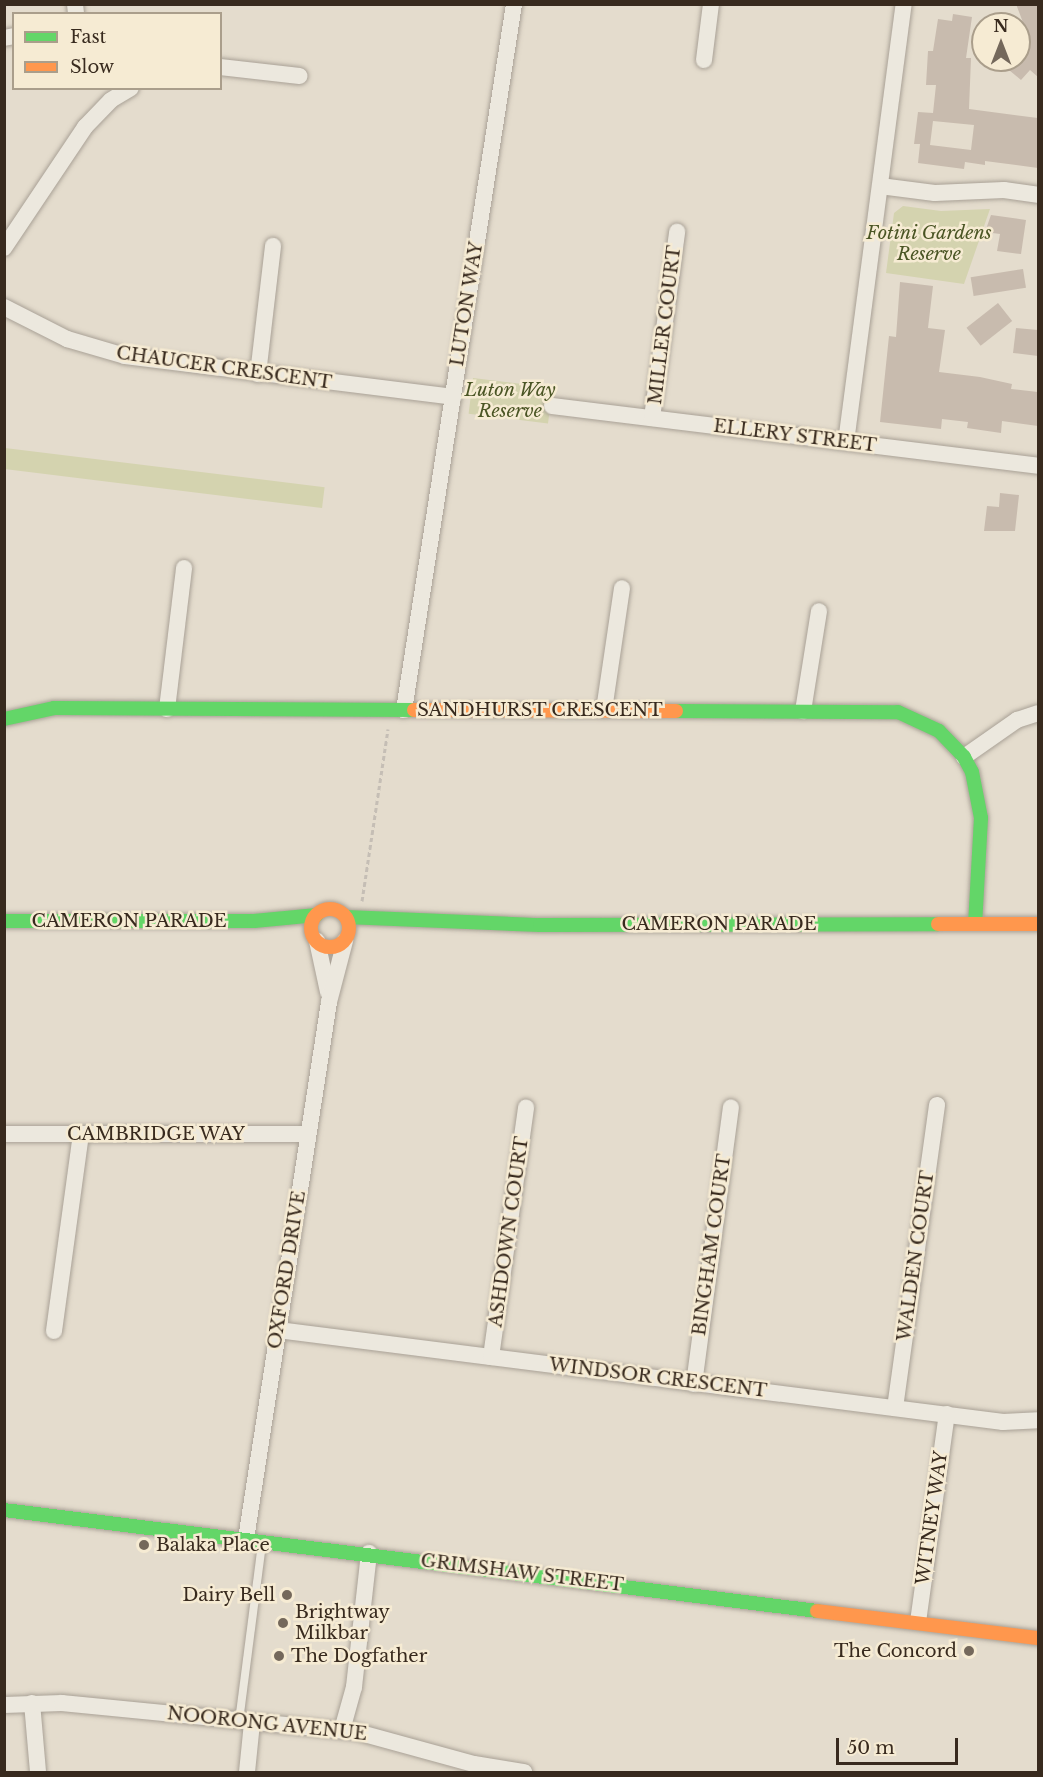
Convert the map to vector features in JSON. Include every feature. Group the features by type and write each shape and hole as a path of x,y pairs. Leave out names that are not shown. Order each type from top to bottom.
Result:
{"street":[{"name":"LUTON WAY","path":"404,710 514,4"},
{"path":"704,60 711,4"},
{"path":"846,442 904,4"},
{"path":"222,67 299,76"},
{"path":"4,248 107,94 123,90"},
{"path":"880,186 935,193 1004,190 1038,195"},
{"name":"MILLER COURT","path":"652,418 677,232"},
{"path":"258,374 273,246"},
{"name":"CHAUCER CRESCENT","path":"4,306 67,339 125,357 453,397"},
{"name":"ELLERY STREET","path":"552,406 1038,466"},
{"path":"167,708 184,568"},
{"path":"604,710 622,588"},
{"path":"803,711 819,611"},
{"name":"SANDHURST CRESCENT","path":"4,719 37,708 803,711 905,714 939,731 964,757 978,792 981,923"},
{"path":"964,757 1017,720 1038,712"},
{"path":"332,909 353,918 346,938 334,947 315,939 312,925 316,915 332,909"},
{"name":"CAMERON PARADE","path":"4,921 254,921 316,915"},
{"name":"CAMERON PARADE","path":"353,918 399,922 1038,924"},
{"name":"CAMERON PARADE","path":"254,921 315,939"},
{"name":"CAMERON PARADE","path":"346,938 399,922"},
{"name":"OXFORD DRIVE","path":"254,1540 278,1330 329,1002 346,938"},
{"name":"OXFORD DRIVE","path":"315,939 329,1002"},
{"name":"WALDEN COURT","path":"895,1408 937,1105"},
{"name":"ASHDOWN COURT","path":"492,1357 526,1107"},
{"name":"BINGHAM COURT","path":"693,1384 731,1107"},
{"name":"CAMBRIDGE WAY","path":"4,1134 308,1134"},
{"path":"54,1331 81,1134"},
{"name":"WINDSOR CRESCENT","path":"278,1330 1003,1422 1038,1420"},
{"name":"WITNEY WAY","path":"918,1622 947,1414"},
{"name":"GRIMSHAW STREET","path":"4,1510 369,1553 1038,1638"},
{"path":"350,1731 369,1553"},
{"path":"32,1703 38,1773"},
{"name":"NOORONG AVENUE","path":"4,1705 32,1703 89,1705 350,1731 474,1764 524,1773"},
{"path":"246,1722 247,1773"}],"lane":[{"path":"246,1722 254,1540"}],"path":[{"path":"353,918 388,724"}],"green space":[{"name":"Fotini Gardens Reserve","path":"903,206 941,211 990,209 964,284 886,273 894,213"},
{"name":"Luton Way Reserve","path":"473,378 552,388 548,423 469,414"},
{"path":"5,448 325,487 322,508 4,469"}],"building":[{"path":"1016,4 1038,4 1038,77 1031,71 1031,12 1019,12"},
{"path":"953,14 971,17 966,58 971,58 969,109 1038,118 1038,168 985,161 985,165 965,162 964,169 918,163 920,144 914,144 918,112 933,113 936,85 926,85 928,51 933,51 938,19 952,21","holes":["933,121 974,125 971,150 930,145"]},
{"path":"1011,72 1028,72 1021,80"},
{"path":"991,215 1026,220 1021,254 997,251 1000,234 985,232"},
{"path":"1023,269 1026,288 974,296 971,277"},
{"path":"900,282 933,286 928,328 945,330 939,372 980,377 1012,384 1011,389 1038,392 1038,426 1002,421 1001,433 967,428 968,422 942,419 941,429 880,422 889,336 896,337"},
{"path":"998,303 1012,321 981,346 966,328"},
{"path":"1016,328 1038,330 1038,356 1013,353"},
{"path":"1000,493 1019,495 1015,531 984,531 987,506 999,507"}],"traffic: fast":[{"path":"4,719 54,708 414,710"},
{"path":"676,711 898,712 939,731 964,757 972,772 981,818 975,924"},
{"path":"4,921 254,921 317,915"},
{"path":"346,917 540,925 938,924"},
{"path":"4,1510 817,1611"}],"traffic: slow":[{"path":"414,710 676,711"},
{"path":"330,909 343,915 349,928 343,941 330,947 317,941 311,928 317,915 330,909"},
{"path":"938,924 1038,924"},
{"path":"817,1611 1038,1638"}],"place":[{"name":"Balaka Place","path":"144,1545"},
{"name":"Dairy Bell","path":"287,1595"},
{"name":"Brightway Milkbar","path":"283,1623"},
{"name":"The Concord","path":"969,1651"},
{"name":"The Dogfather","path":"279,1656"}]}
